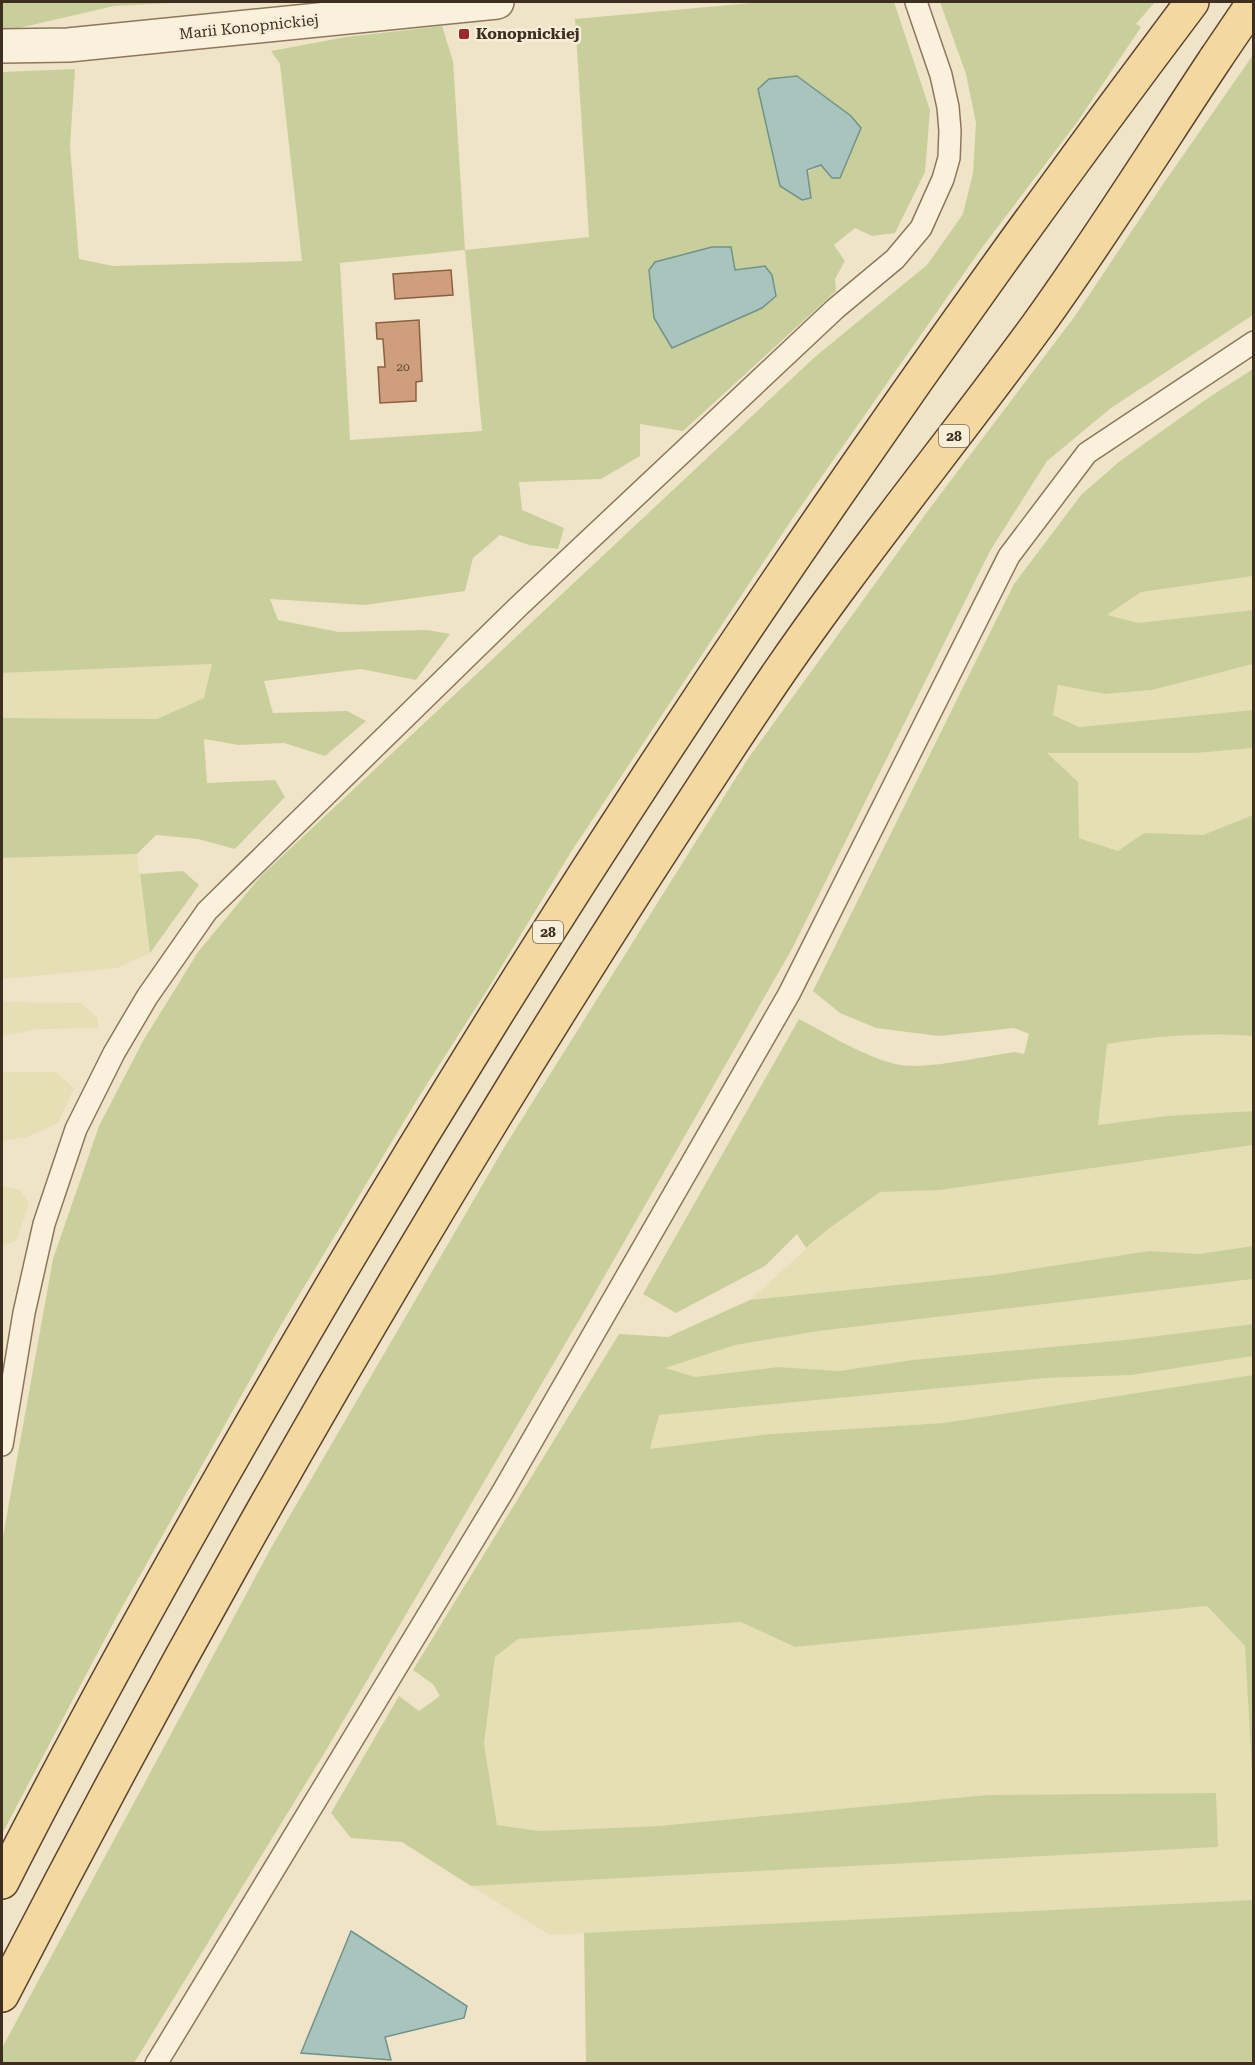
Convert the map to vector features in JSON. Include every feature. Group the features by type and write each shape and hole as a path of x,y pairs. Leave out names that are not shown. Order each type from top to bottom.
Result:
{"main road":[{"name":"28","path":"2,1882 126,1648 295,1349 444,1098 579,883 663,751 819,519 1036,212 1192,2"},
{"name":"28","path":"2,1995 211,1601 382,1303 574,987 790,656 1056,300 1253,2"}],"street":[{"name":"Marii Konopnickiej","path":"2,46 79,44 497,2"}],"lane":[{"path":"2,1445 24,1313 44,1224 76,1129 114,1053 142,1006 207,912 520,605 835,309 895,259 921,228 943,179 949,158 950,131 948,107 940,75 916,2"},
{"path":"156,2064 502,1493 789,994 1009,555 1087,453 1254,342"}],"shaded area":[{"path":"1253,576 1253,610 1138,623 1106,615 1141,592"},
{"path":"213,664 204,698 157,719 2,718 2,673"},
{"path":"1253,664 1253,710 1079,727 1053,715 1058,685 1105,694 1152,690"},
{"path":"1253,748 1253,815 1203,835 1144,834 1118,851 1079,838 1078,782 1046,753 1196,753"},
{"path":"137,854 150,953 117,968 2,979 2,858"},
{"path":"2,1002 80,1003 97,1017 99,1028 39,1029 2,1036"},
{"path":"1222,1033 1253,1036 1253,1111 1166,1116 1098,1125 1107,1044 1157,1036"},
{"path":"2,1072 56,1072 74,1088 58,1123 27,1137 2,1141"},
{"path":"1253,1145 1253,1246 1199,1254 1149,1251 994,1275 750,1300 827,1230 880,1192 940,1190"},
{"path":"2,1186 20,1190 29,1203 16,1241 2,1246"},
{"path":"1253,1279 1253,1324 1125,1340 912,1360 839,1371 778,1367 695,1377 664,1368 735,1345 819,1331"},
{"path":"1253,1356 1253,1375 943,1423 771,1434 650,1450 658,1415 1047,1378 1132,1375"},
{"path":"1207,1606 1245,1646 1254,1791 1253,1900 550,1935 471,1886 1218,1847 1215,1793 987,1795 659,1826 539,1831 497,1825 484,1744 495,1657 518,1639 741,1622 795,1647"}],"green space":[{"path":"2,2 190,2 114,6 2,32"},
{"path":"763,2 894,2 930,110 925,172 895,233 872,236 855,228 834,245 845,261 835,279 836,291 683,431 640,424 640,456 601,479 519,482 522,510 564,528 558,549 529,545 500,535 473,558 465,591 365,605 270,599 278,620 339,632 427,630 450,634 416,680 361,669 264,681 273,713 347,711 366,721 325,756 284,743 239,745 204,739 207,783 275,780 285,797 235,849 198,839 156,835 137,854 2,858 2,718 157,719 204,698 212,664 2,673 2,72 75,69 70,146 79,259 113,266 302,261 280,64 271,51 346,37 442,26 453,61 465,250 589,237 575,19","holes":["797,76 851,116 861,128 832,178 821,165 780,186 758,89","465,250 482,431 350,440 340,263"]},
{"path":"940,2 1155,2 1136,24 1141,27 1078,121 981,249 792,519 571,852 281,1325 116,1618 2,1834 2,1542 53,1259 99,1126 143,1041 198,952 261,876 816,356 927,265 963,214 973,173 976,123 966,74"},
{"path":"1253,55 1253,315 1111,408 1047,461 990,551 793,947 588,1305 322,1757 134,2063 2,2063 2,2048 271,1548 505,1146 747,760 930,508 1075,316"},
{"path":"1253,369 1253,576 1141,592 1107,615 1138,623 1253,610 1253,664 1152,690 1105,694 1058,685 1053,715 1079,727 1253,710 1253,748 1196,753 1047,753 1078,782 1079,838 1118,851 1144,833 1203,835 1253,815 1253,1036 1216,1034 1107,1044 1098,1125 1166,1116 1253,1111 1253,1145 940,1190 880,1192 806,1248 797,1234 765,1266 676,1313 643,1294 799,1019 858,1050 882,1060 907,1066 954,1062 1015,1052 1024,1054 1029,1034 1014,1028 939,1036 876,1028 840,1013 813,991 1014,584 1081,495 1120,461"},
{"path":"183,871 199,885 150,953 140,874"},
{"path":"1253,1246 1253,1279 819,1331 735,1345 665,1368 695,1377 778,1367 839,1371 912,1360 1125,1340 1253,1324 1253,1356 1132,1375 1047,1378 659,1415 650,1449 771,1434 943,1423 1253,1375 1253,1791 1245,1646 1207,1606 795,1647 741,1622 518,1639 495,1657 484,1744 497,1825 539,1831 659,1826 987,1795 1216,1793 1218,1847 471,1886 402,1842 351,1838 331,1813 399,1696 419,1711 440,1696 433,1684 413,1670 619,1334 668,1337 750,1300 994,1275 1149,1251 1199,1254"},
{"path":"1253,1900 1253,2063 586,2063 584,1933"}],"water":[{"path":"797,76 851,116 861,128 840,178 832,178 821,165 807,170 811,198 802,200 780,186 758,89 769,79"},
{"path":"712,247 731,247 735,270 765,266 772,275 776,296 762,308 672,348 654,318 649,270 655,262"},
{"path":"351,1931 467,2006 464,2018 385,2037 391,2060 301,2053"}],"building":[{"path":"451,270 453,295 395,299 393,274"},
{"path":"419,320 422,381 416,382 416,401 380,403 378,367 385,367 383,339 377,339 376,323"}],"place":[{"name":"Konopnickiej","path":"464,34"}]}
